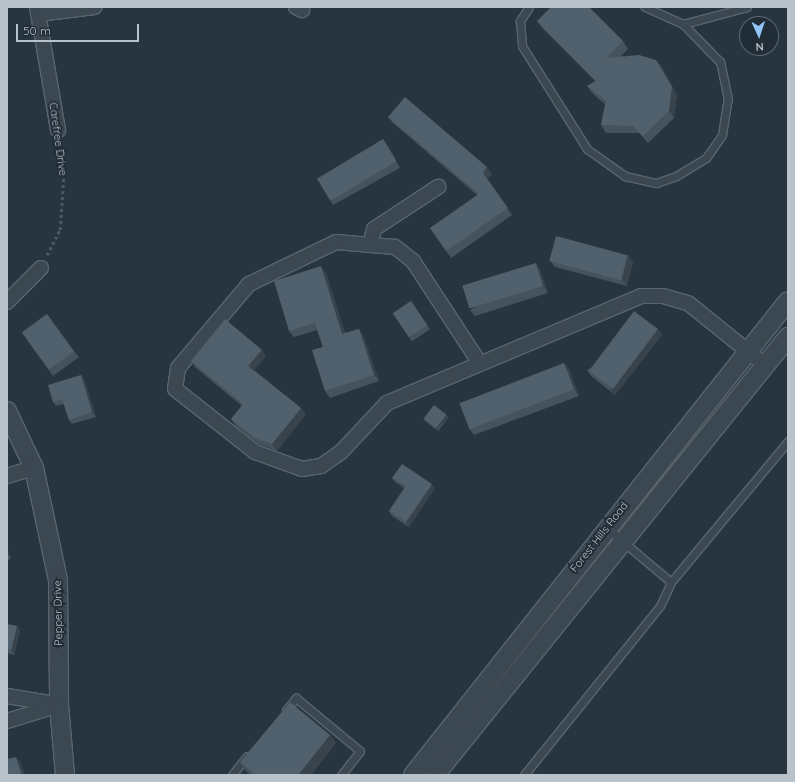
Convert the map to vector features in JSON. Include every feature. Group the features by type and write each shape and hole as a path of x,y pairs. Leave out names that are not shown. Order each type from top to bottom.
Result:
{"street":[{"path":"38,10 95,7"},
{"name":"Carefree Drive","path":"38,10 58,130"},
{"path":"370,245 374,229 438,187"},
{"path":"479,362 413,261 395,247 336,242 249,284 178,368 174,389 255,452 302,469 321,466 341,452 387,403 479,362 641,296 663,296 688,303 747,354 766,366"},
{"path":"7,302 41,268"},
{"name":"Forest Hills Road","path":"413,775 606,528 788,301"},
{"name":"Forest Hills Road","path":"435,775 527,665 622,540 766,366 788,337"},
{"name":"Pepper Drive","path":"7,411 34,468 58,580 58,705 65,775"},
{"path":"7,476 34,468"},
{"path":"7,696 58,705"},
{"path":"7,721 58,705"}],"lane":[{"path":"529,7 520,21 522,46 587,149 625,176 656,183 676,176 706,158 722,134 728,99 720,62 683,24 645,7"},
{"path":"683,24 747,7"},
{"path":"524,775 660,606 671,582 788,441"},
{"path":"606,528 671,582"},
{"path":"281,716 296,698 360,751 341,775"},
{"path":"232,775 252,751"}],"path":[{"name":"Carefree Drive","path":"41,268 60,230 64,170 58,130"}],"building":[{"path":"551,7 589,7 623,41 606,58 639,55 656,60 672,87 669,111 643,136 633,126 601,125 606,101 587,86 596,81 537,21"},
{"path":"405,97 487,167 483,173 508,208 446,251 430,228 479,194 388,117"},
{"path":"383,139 396,161 330,201 317,179"},
{"path":"556,236 627,255 621,280 549,261"},
{"path":"536,263 543,286 469,308 462,286"},
{"path":"321,266 342,334 359,329 374,375 325,391 312,350 323,347 315,323 289,331 274,281"},
{"path":"411,301 427,325 409,337 393,313"},
{"path":"634,311 658,329 613,389 589,371"},
{"path":"47,314 74,351 49,369 22,332"},
{"path":"225,319 262,350 248,366 301,408 272,444 255,438 231,419 243,404 191,361"},
{"path":"564,363 574,389 469,429 459,403"},
{"path":"81,375 92,412 69,420 62,399 53,402 48,385"},
{"path":"434,405 447,415 436,428 424,418"},
{"path":"402,464 432,484 406,522 389,511 406,486 392,478"},
{"path":"7,624 17,626 11,650 7,649"},
{"path":"290,702 330,735 298,775 256,775 240,762"},
{"path":"16,757 22,775 7,775 7,759"}]}
